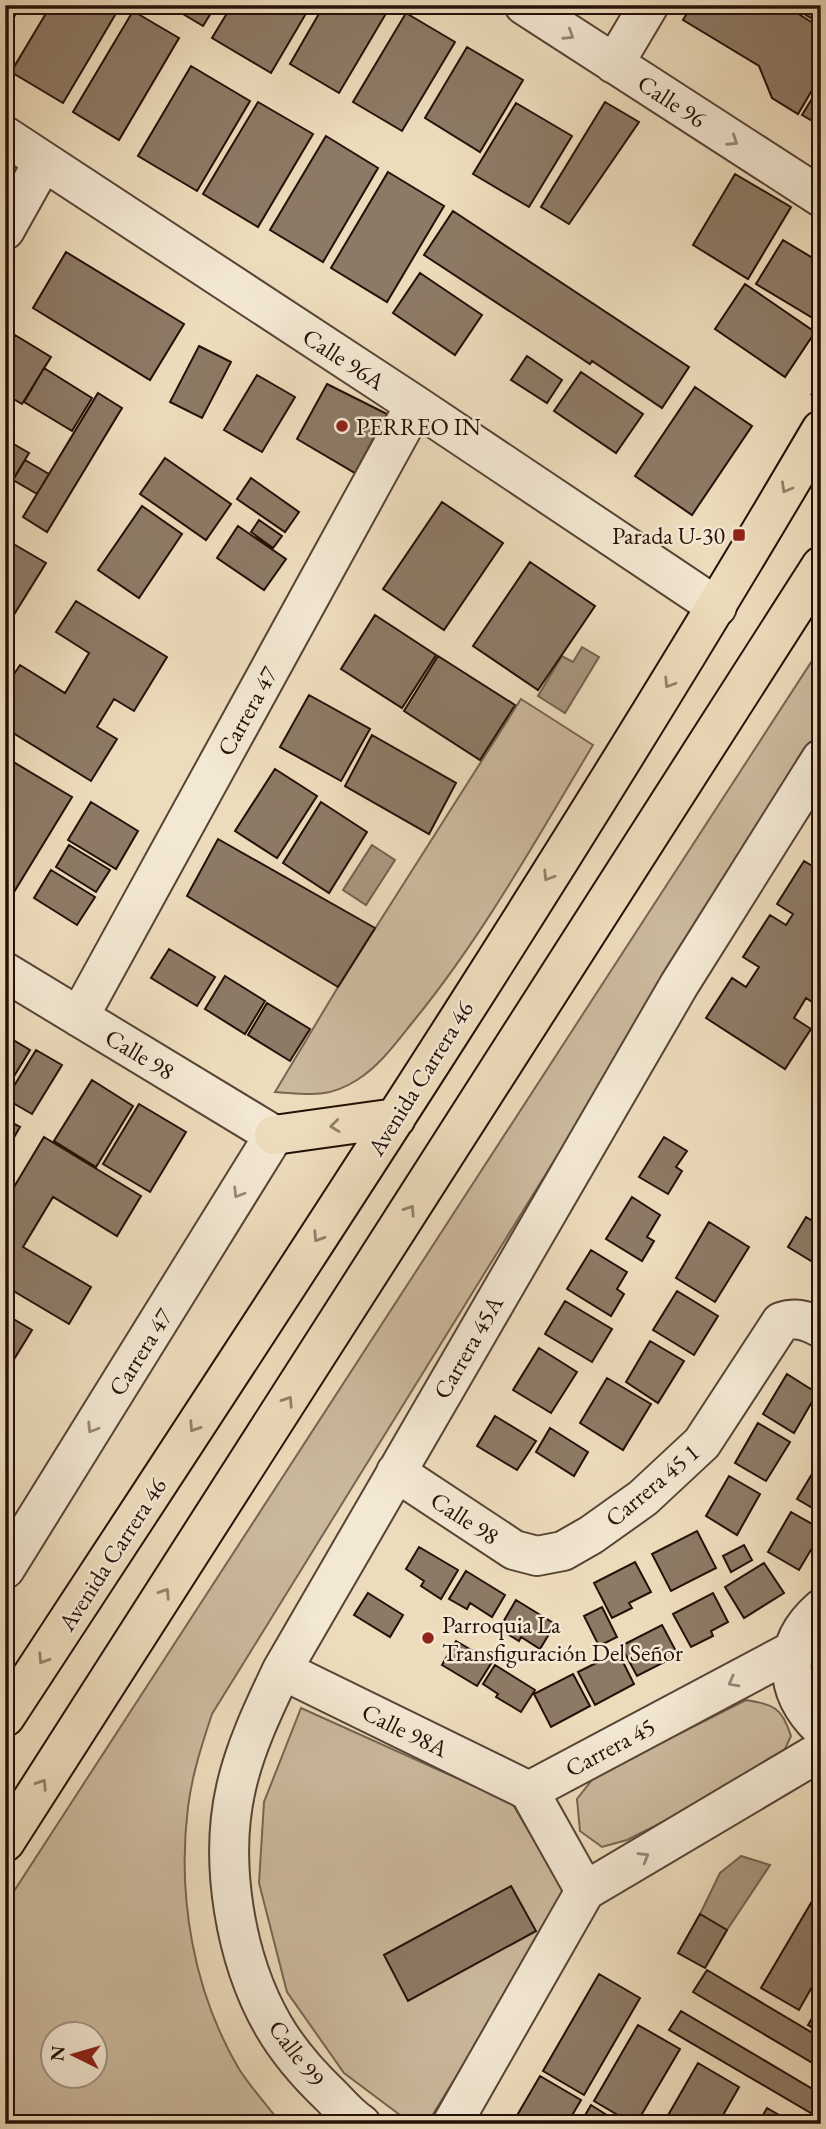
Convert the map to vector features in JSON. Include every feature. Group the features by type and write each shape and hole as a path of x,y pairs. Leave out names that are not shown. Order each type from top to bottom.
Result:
{"main road":[{"name":"Avenida Carrera 46","path":"5,1717 396,1118 717,607 814,417"},
{"path":"5,1842 815,585"},
{"path":"274,1135 396,1118"}],"street":[{"name":"Calle 96","path":"524,5 821,197"},
{"path":"614,64 649,5"},
{"name":"Calle 96A","path":"5,136 717,607"},
{"path":"5,230 43,162"},
{"name":"Carrera 47","path":"79,1017 415,405"},
{"name":"Carrera 45A","path":"248,1972 229,1885 229,1837 236,1788 255,1729 282,1670 679,985 821,759"},
{"name":"Calle 98","path":"5,972 274,1135"},
{"name":"Carrera 47","path":"5,1569 274,1135"},
{"name":"Carrera 45 1","path":"537,1556 563,1551 591,1535 643,1498 702,1443 780,1322 806,1323"},
{"name":"Calle 98","path":"396,1472 514,1550 537,1556"},
{"path":"821,1609 810,1618 800,1633 791,1672 796,1694 806,1713 821,1728"},
{"name":"Carrera 45","path":"528,1790 794,1650"},
{"name":"Calle 98A","path":"282,1670 528,1790"},
{"path":"452,2124 585,1891 821,1752"},
{"path":"528,1790 585,1891"},
{"name":"Calle 99","path":"248,1972 273,2025 307,2073 361,2124"}],"path":[{"path":"814,417 821,382"}],"shaded area":[{"path":"582,647 599,657 565,713 538,696 562,656 573,662"},
{"path":"821,647 821,729 212,1714 195,1771 185,1841 187,1908 192,1942 210,2008 223,2039 239,2069 281,2124 5,2124 5,1905"},
{"path":"521,699 593,745 509,885 441,986 374,1067 357,1080 327,1093 275,1092 338,987"},
{"path":"372,845 395,860 366,905 343,890"},
{"path":"821,1637 821,1699 811,1668"},
{"path":"746,1700 776,1709 784,1719 791,1736 778,1764 627,1840 602,1847 580,1831 577,1799 595,1776"},
{"path":"301,1708 512,1803 567,1896 427,2124 412,2124 344,2073 287,1992 259,1883 264,1802"},
{"path":"741,1856 770,1865 727,1930 700,1914 720,1873"}],"building":[{"path":"5,5 21,5 5,32"},
{"path":"51,5 121,5 63,103 11,72"},
{"path":"168,5 216,5 203,26"},
{"path":"232,5 311,5 271,73 212,38"},
{"path":"324,5 391,5 339,93 290,64"},
{"path":"692,5 784,5 821,28 821,75 798,114 772,98 759,66 683,20"},
{"path":"789,5 821,5 821,24"},
{"path":"133,11 179,38 119,140 73,112"},
{"path":"406,13 455,42 402,131 353,102"},
{"path":"467,47 523,80 480,152 425,118"},
{"path":"191,66 250,101 197,191 138,156"},
{"path":"821,84 821,126 802,115"},
{"path":"258,102 313,134 258,227 203,194"},
{"path":"605,102 639,122 569,224 541,207"},
{"path":"516,103 572,136 529,207 473,174"},
{"path":"326,136 378,168 323,262 270,230"},
{"path":"388,172 444,206 387,302 331,268"},
{"path":"735,174 791,207 748,279 693,245"},
{"path":"453,211 689,367 662,408 424,255"},
{"path":"783,240 821,263 821,323 756,284"},
{"path":"66,252 184,324 150,380 33,308"},
{"path":"420,273 482,315 455,355 393,313"},
{"path":"745,284 815,332 785,377 715,329"},
{"path":"15,335 51,357 22,404 5,394 5,351"},
{"path":"199,346 231,362 202,418 170,402"},
{"path":"527,356 562,380 547,403 511,380"},
{"path":"44,368 92,398 72,431 24,402"},
{"path":"581,372 643,414 616,453 554,411"},
{"path":"257,375 295,397 262,452 224,430"},
{"name":"PERREO IN","path":"327,384 387,414 355,473 297,439"},
{"path":"695,387 752,426 692,515 635,476"},
{"path":"98,393 122,408 47,532 23,517"},
{"path":"5,439 29,453 8,488 5,487"},
{"path":"165,458 231,504 206,540 140,494"},
{"path":"25,460 49,474 37,494 13,480"},
{"path":"251,478 299,512 285,532 237,499"},
{"path":"442,502 503,543 444,630 383,589"},
{"path":"142,506 182,534 139,598 98,570"},
{"path":"259,520 282,536 273,548 251,532"},
{"path":"238,526 286,559 264,590 217,558"},
{"path":"5,539 46,563 5,629"},
{"path":"530,562 595,606 538,690 473,646"},
{"path":"76,601 167,657 134,711 114,699 97,727 117,739 91,781 5,728 5,688 20,665 65,693 89,653 56,632"},
{"path":"375,615 436,655 402,708 341,669"},
{"path":"438,656 515,705 480,760 404,711"},
{"path":"309,695 370,729 341,781 280,747"},
{"path":"372,735 456,783 429,834 345,786"},
{"path":"5,757 72,797 14,892 5,886"},
{"path":"275,769 317,796 277,858 235,831"},
{"path":"91,802 138,831 116,869 68,840"},
{"path":"321,802 367,832 329,893 283,863"},
{"path":"218,839 375,928 338,987 187,896"},
{"path":"69,845 110,870 96,892 56,867"},
{"path":"804,861 821,871 821,1008 806,998 794,1018 811,1029 785,1069 706,1018 732,978 746,987 759,967 743,957 770,915 786,925 793,914 777,904"},
{"path":"51,870 95,897 77,925 34,898"},
{"path":"169,949 215,977 197,1006 151,978"},
{"path":"225,976 265,1001 245,1034 205,1009"},
{"path":"267,1003 310,1029 290,1061 248,1035"},
{"path":"5,1035 30,1050 5,1091"},
{"path":"36,1050 62,1065 32,1114 6,1099"},
{"path":"92,1080 133,1106 96,1167 54,1141"},
{"path":"139,1104 186,1132 150,1192 103,1164"},
{"path":"5,1119 20,1127 5,1153"},
{"path":"44,1137 141,1196 117,1236 53,1197 23,1247 91,1287 69,1324 5,1286 5,1202"},
{"path":"664,1137 687,1151 676,1167 682,1171 668,1194 639,1177"},
{"path":"632,1197 660,1215 647,1237 654,1241 642,1261 606,1239"},
{"path":"806,1217 821,1226 821,1267 788,1247"},
{"path":"709,1222 749,1247 715,1302 676,1278"},
{"path":"591,1250 627,1272 617,1289 624,1294 611,1316 567,1289"},
{"path":"677,1291 718,1316 694,1355 653,1330"},
{"path":"565,1301 612,1329 592,1362 545,1334"},
{"path":"5,1314 32,1330 5,1374"},
{"path":"650,1341 684,1361 658,1403 626,1382"},
{"path":"539,1348 577,1372 551,1413 513,1390"},
{"path":"787,1374 817,1393 794,1433 763,1414"},
{"path":"607,1378 651,1404 623,1450 580,1423"},
{"path":"495,1416 536,1441 517,1470 477,1446"},
{"path":"758,1423 790,1442 766,1481 735,1463"},
{"path":"550,1428 588,1452 574,1476 536,1452"},
{"path":"821,1459 821,1513 797,1499"},
{"path":"729,1476 760,1494 737,1535 706,1516"},
{"path":"791,1512 821,1529 799,1570 768,1552"},
{"path":"697,1531 716,1568 671,1591 652,1554"},
{"path":"744,1545 752,1560 731,1572 723,1556"},
{"path":"419,1547 458,1570 441,1599 421,1586 424,1581 406,1569"},
{"path":"635,1562 651,1592 629,1603 632,1608 612,1618 594,1583"},
{"path":"764,1563 784,1593 744,1618 725,1587"},
{"path":"466,1571 505,1595 492,1617 470,1603 467,1609 449,1599"},
{"path":"368,1593 403,1615 390,1637 354,1615"},
{"path":"713,1593 728,1622 711,1631 713,1636 691,1647 673,1614"},
{"path":"516,1600 555,1624 540,1649 521,1637 519,1641 499,1629"},
{"path":"602,1607 617,1637 599,1646 584,1616"},
{"path":"662,1625 678,1655 637,1676 621,1646"},
{"path":"456,1641 492,1662 477,1686 442,1665"},
{"path":"618,1652 634,1684 595,1705 578,1672"},
{"path":"495,1665 535,1690 521,1712 496,1697 498,1694 483,1684"},
{"path":"573,1674 590,1706 551,1727 534,1694"},
{"path":"511,1886 536,1931 408,2001 384,1955"},
{"path":"821,1886 821,1971 799,2010 761,1988"},
{"path":"700,1914 727,1930 705,1968 678,1953"},
{"path":"707,1970 821,2038 821,2068 693,1992"},
{"path":"599,1974 640,1998 584,2095 543,2071"},
{"path":"821,2003 821,2032 808,2025"},
{"path":"681,2011 821,2094 821,2119 669,2030"},
{"path":"638,2025 680,2049 636,2124 633,2124 594,2101"},
{"path":"698,2063 739,2087 718,2124 663,2124"},
{"path":"540,2076 581,2100 567,2124 512,2124"},
{"path":"591,2105 621,2124 580,2124"},
{"path":"767,2108 795,2124 758,2124"}],"place":[{"name":"PERREO IN","path":"342,426"},
{"name":"Parada U-30","path":"739,535"},
{"name":"Parroquia La Transfiguración Del Señor","path":"428,1638"}]}
